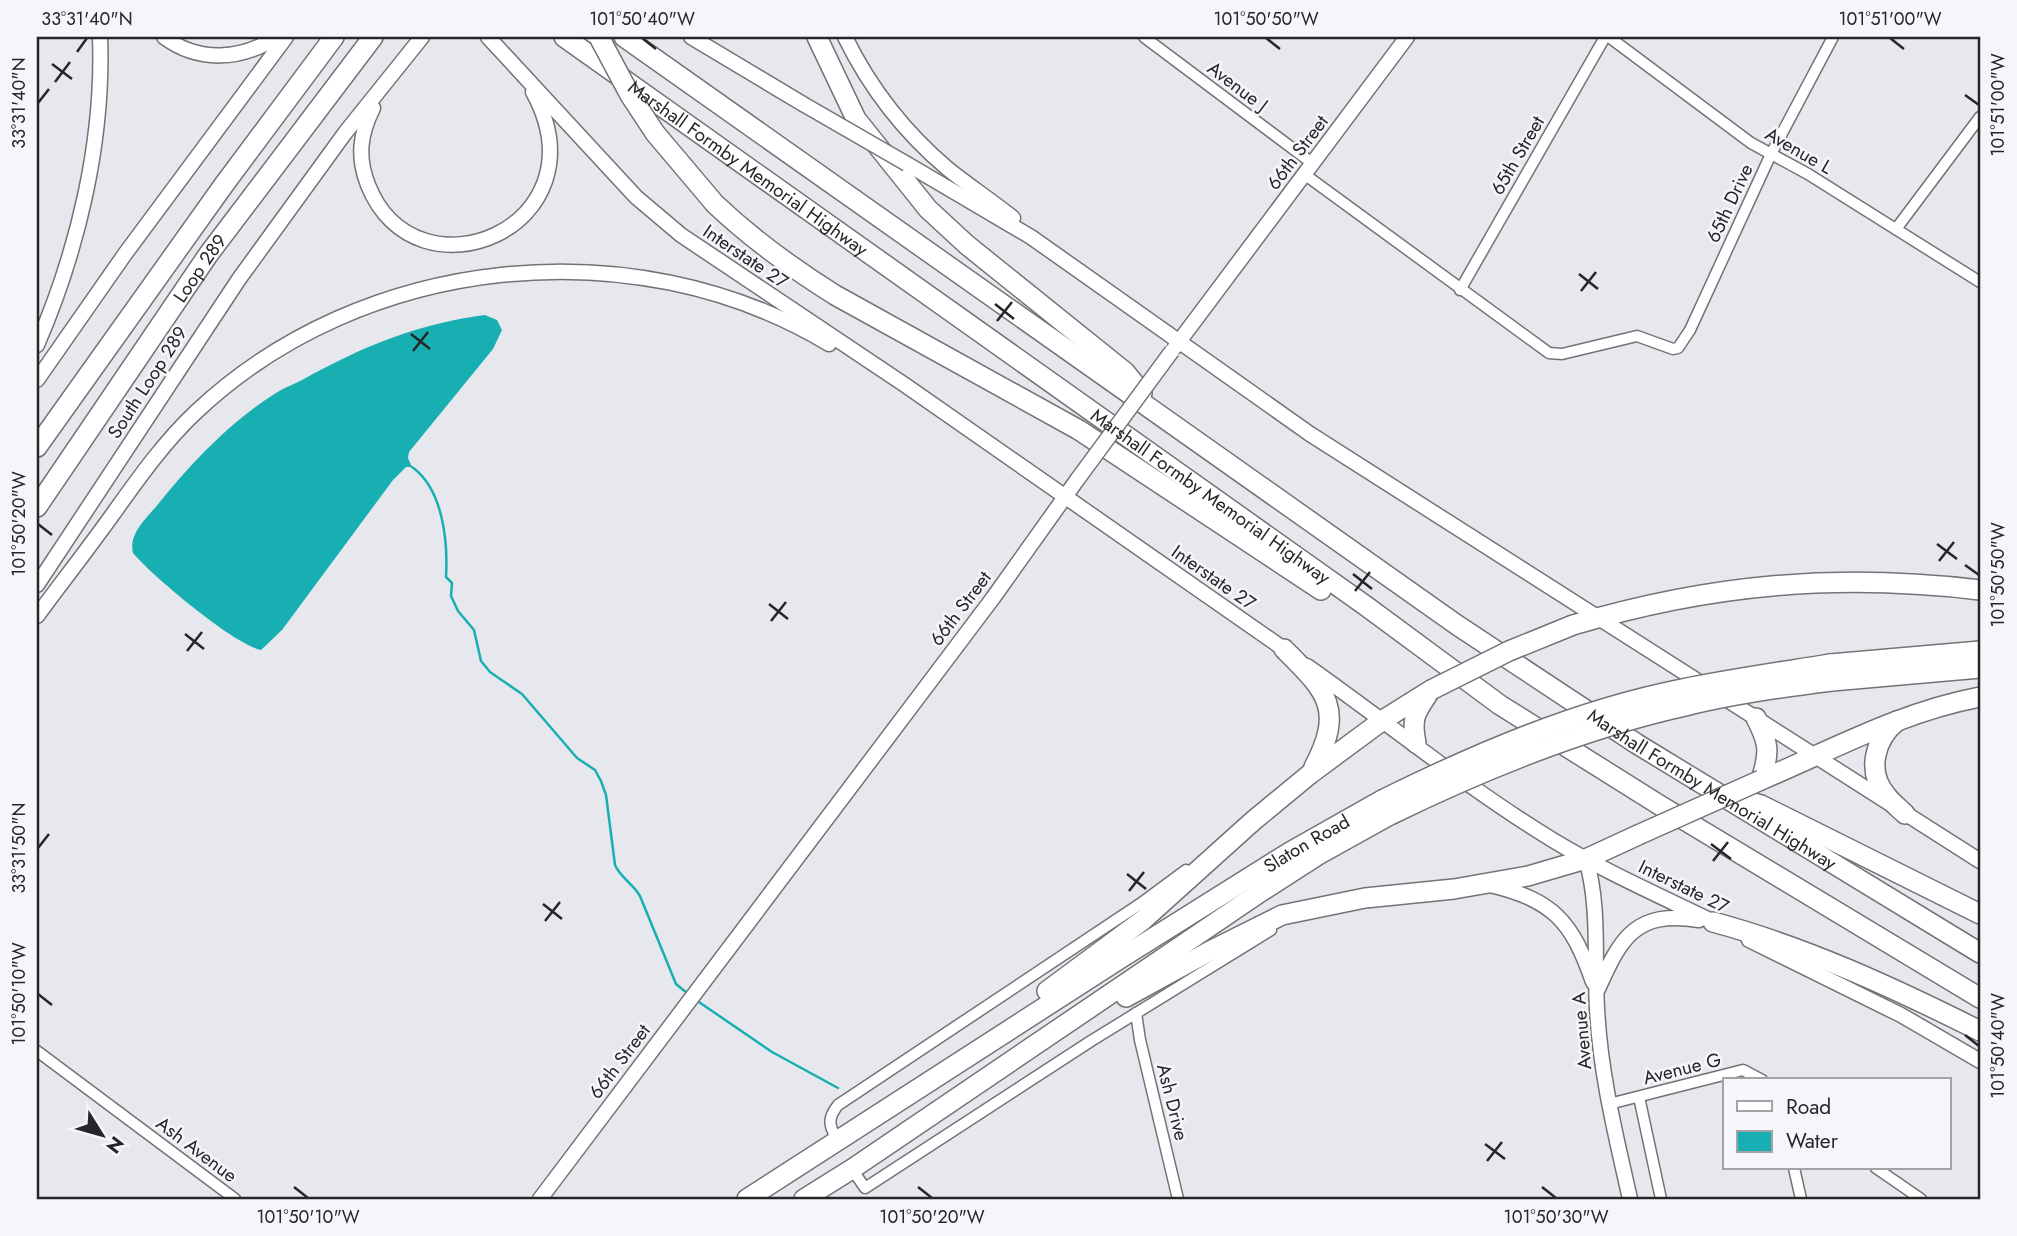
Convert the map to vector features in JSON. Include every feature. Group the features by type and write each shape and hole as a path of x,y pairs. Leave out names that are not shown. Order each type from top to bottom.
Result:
{"highway":[{"name":"Loop 289","path":"37,447 223,186 334,37"},
{"name":"Loop 289","path":"37,507 208,255 373,37"},
{"name":"Marshall Formby Memorial Highway","path":"564,37 1366,606 1500,705 1661,806 1980,998"},
{"path":"599,37 630,95 655,134 715,204 740,227 806,277 1079,430 1385,634 1500,705"},
{"name":"Marshall Formby Memorial Highway","path":"624,37 1457,625 1637,744 1980,953"},
{"path":"817,37 856,119 910,190 967,245 1125,372 1158,412"},
{"path":"929,1081 1143,920 1252,821 1383,720 1431,690 1508,651 1598,617 1678,598 1735,589 1800,582 1868,581 1980,590"},
{"path":"1284,649 1313,678 1327,702 1329,730 1326,744 1310,775"},
{"path":"1831,672 1980,651"},
{"path":"1831,672 1980,668"},
{"name":"Slaton Road","path":"803,1199 852,1169 1284,876 1353,834 1386,807 1440,771 1563,722 1681,689 1831,672"},
{"path":"1416,743 1413,727 1415,713 1431,690"},
{"path":"1044,1039 1282,915 1365,898 1485,884 1528,876 1586,859 1875,728 1932,708 1980,697"},
{"path":"1756,718 1766,738 1768,750 1761,780"},
{"path":"1900,719 1881,739 1875,765 1880,786 1905,814"},
{"path":"1714,792 1761,806 1980,914"},
{"name":"Slaton Road","path":"747,1199 1279,859 1386,807"},
{"path":"1713,922 1766,937 1834,964 1927,1004 1980,1031"},
{"path":"837,1140 852,1169"}],"main road":[{"path":"37,345 63,275 85,195 99,90 100,37"},
{"path":"164,37 190,51 220,56 249,51 277,37"},
{"path":"37,380 125,254 286,37"},
{"name":"South Loop 289","path":"37,585 239,279 345,133 422,37"},
{"path":"388,79 364,127 361,143 364,174 380,207 404,229 437,243 467,244 493,236 515,224 530,208 544,183 550,150 549,135 537,100 488,37"},
{"name":"Interstate 27","path":"488,37 636,197 681,235 1066,495 1515,816 1586,859 1900,1015 1980,1061"},
{"path":"691,37 1048,249"},
{"path":"845,37 880,97 908,132 947,168 1016,220 1048,249 1176,346 1980,862"},
{"name":"66th Street","path":"540,1199 976,620 1407,37"},
{"path":"37,616 155,459 195,413 222,390 288,344 322,326 390,298 452,281 548,270 591,272 681,286 722,297 762,310 795,325 981,437"},
{"name":"Avenue A","path":"1586,859 1593,883 1600,1041 1608,1104 1630,1199"},
{"path":"1485,884 1518,892 1544,905 1556,915 1580,948 1597,993"},
{"path":"1597,993 1618,947 1636,929 1660,918 1677,916 1713,922"}],"street":[{"name":"Avenue J","path":"1144,37 1460,290 1549,353 1562,354 1637,336 1673,349 1678,348"},
{"name":"Avenue L","path":"1607,37 1751,143 1980,282"},
{"name":"65th Street","path":"1460,290 1607,37"},
{"name":"65th Drive","path":"1678,348 1690,330 1771,154 1833,37"},
{"path":"1896,229 1980,117"},
{"path":"837,1140 829,1125 831,1113 838,1105 1140,904 1252,821"},
{"path":"852,1169 866,1188 1136,1013 1311,909"},
{"name":"Ash Drive","path":"1136,1013 1178,1199"},
{"name":"Ash Avenue","path":"37,1051 235,1199"},
{"name":"Avenue G","path":"1608,1104 1743,1070 1758,1078"},
{"path":"1639,1097 1661,1199"},
{"path":"1794,1170 1801,1199"},
{"path":"1879,1170 1920,1199"}],"water":[{"path":"485,315 497,320 502,330 493,349 409,452 408,458 412,467 406,467 393,480 282,630 261,650 233,636 194,608 133,553 136,532 172,488 213,443 259,404 283,389 369,347 414,330"}],"waterway":[{"path":"412,467 431,488 437,502 446,548 446,577 452,583 451,596 458,611 474,630 481,661 490,672 522,694 577,758 595,770 606,795 615,865 640,896 676,984 687,993"},
{"path":"696,1000 772,1052 838,1088"}]}
